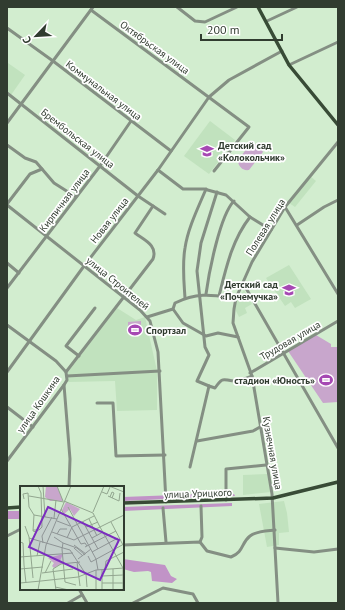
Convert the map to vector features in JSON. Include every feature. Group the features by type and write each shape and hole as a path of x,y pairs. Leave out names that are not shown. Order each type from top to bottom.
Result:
{"main road":[{"path":"258,7 289,65 338,125"},
{"name":"улица Урицкого","path":"124,503 273,498 338,482"},
{"path":"7,508 20,507"}],"street":[{"path":"177,7 196,21 205,22 238,7"},
{"path":"267,22 297,7"},
{"path":"7,123 92,8"},
{"name":"Октябрьская улица","path":"92,8 210,97"},
{"name":"Коммунальная улица","path":"7,28 171,151"},
{"path":"289,65 338,42"},
{"name":"Новая улица","path":"7,372 84,266 158,170 210,97 229,80 282,51"},
{"name":"Брембольская улица","path":"7,94 138,196 165,214"},
{"path":"210,97 249,127 214,170"},
{"name":"Кирпичная улица","path":"7,288 100,166 131,121"},
{"name":"Полевая улица","path":"234,309 236,298 252,262 285,206 338,142"},
{"path":"7,145 25,158 36,162 54,183 76,197"},
{"path":"7,205 30,174 42,169"},
{"path":"158,170 183,189 206,189 217,192 234,201 250,217 271,230"},
{"path":"185,298 183,279 185,248 189,230 206,189"},
{"path":"190,467 197,441 205,397 209,386 197,381 209,358 209,354 205,347 197,271 201,243 217,192"},
{"path":"296,225 338,200"},
{"path":"206,294 221,227 229,206 234,201"},
{"name":"улица Строителей","path":"7,205 124,297 147,317 158,352 160,371 166,502"},
{"name":"улица Кошкина","path":"7,461 64,385 66,374 124,297 154,254 152,246 135,233 153,206"},
{"path":"285,206 338,294"},
{"path":"219,296 232,248 240,230 250,217"},
{"path":"7,263 19,273"},
{"path":"243,282 338,448"},
{"path":"173,309 175,303 185,298 200,295 206,294 236,298"},
{"path":"79,356 66,346 95,308"},
{"path":"173,309 183,323 206,336 218,333 238,338"},
{"path":"147,317 173,309"},
{"name":"Кузнечная улица","path":"234,309 233,322 251,374 273,498 278,603"},
{"name":"Трудовая улица","path":"209,386 215,388 220,380 224,379 237,381 338,322"},
{"path":"7,325 56,361 66,374 160,371"},
{"path":"64,385 70,459 69,486"},
{"path":"97,403 113,403 116,456 165,455"},
{"path":"7,407 33,427"},
{"path":"197,441 253,431 260,427"},
{"path":"226,500 226,469 266,465"},
{"path":"200,542 202,538 201,506"},
{"path":"163,508 166,542"},
{"path":"7,536 20,530"},
{"path":"200,542 207,551 231,557 243,549 250,536 258,532 275,530"},
{"path":"124,545 166,542 200,542"},
{"path":"276,548 314,552 338,549"},
{"path":"133,603 164,588 193,594 198,603"},
{"path":"80,590 86,603"},
{"path":"68,603 82,595"}],"shaded area":[{"path":"8,63 25,75 11,95 7,92"},
{"name":"Детский сад «Колокольчик»","path":"210,121 235,140 209,174 184,156"},
{"path":"251,143 259,145 263,152 249,170 244,170 240,166 238,160"},
{"path":"310,176 316,181 295,207 289,203"},
{"name":"Детский сад «Почемучка»","path":"289,265 311,299 295,308 291,302 285,306 266,278"},
{"path":"244,290 252,304 245,308 247,313 239,317 235,309 237,299"},
{"path":"117,308 136,320 145,317 157,371 157,410 117,411 115,381 68,382 68,372"},
{"name":"Спортзал","path":"141,321 141,332 128,333 128,322"},
{"path":"316,335 331,344 331,347 338,347 338,402 323,403 288,351"},
{"path":"267,474 271,492 243,495 243,475"},
{"path":"228,493 234,494 235,496 124,501 124,497"},
{"path":"284,501 289,532 279,533 279,545 267,547 259,504"},
{"path":"232,503 232,506 124,511 124,507"},
{"path":"7,511 20,511 20,519 7,519"},
{"path":"124,559 165,565 171,576 177,579 172,583 152,581 151,572 134,572 124,569"}],"place":[{"name":"Детский сад «Колокольчик»","path":"207,151"},
{"name":"Детский сад «Почемучка»","path":"289,290"},
{"name":"Спортзал","path":"135,330"},
{"name":"стадион «Юность»","path":"326,380"}]}
